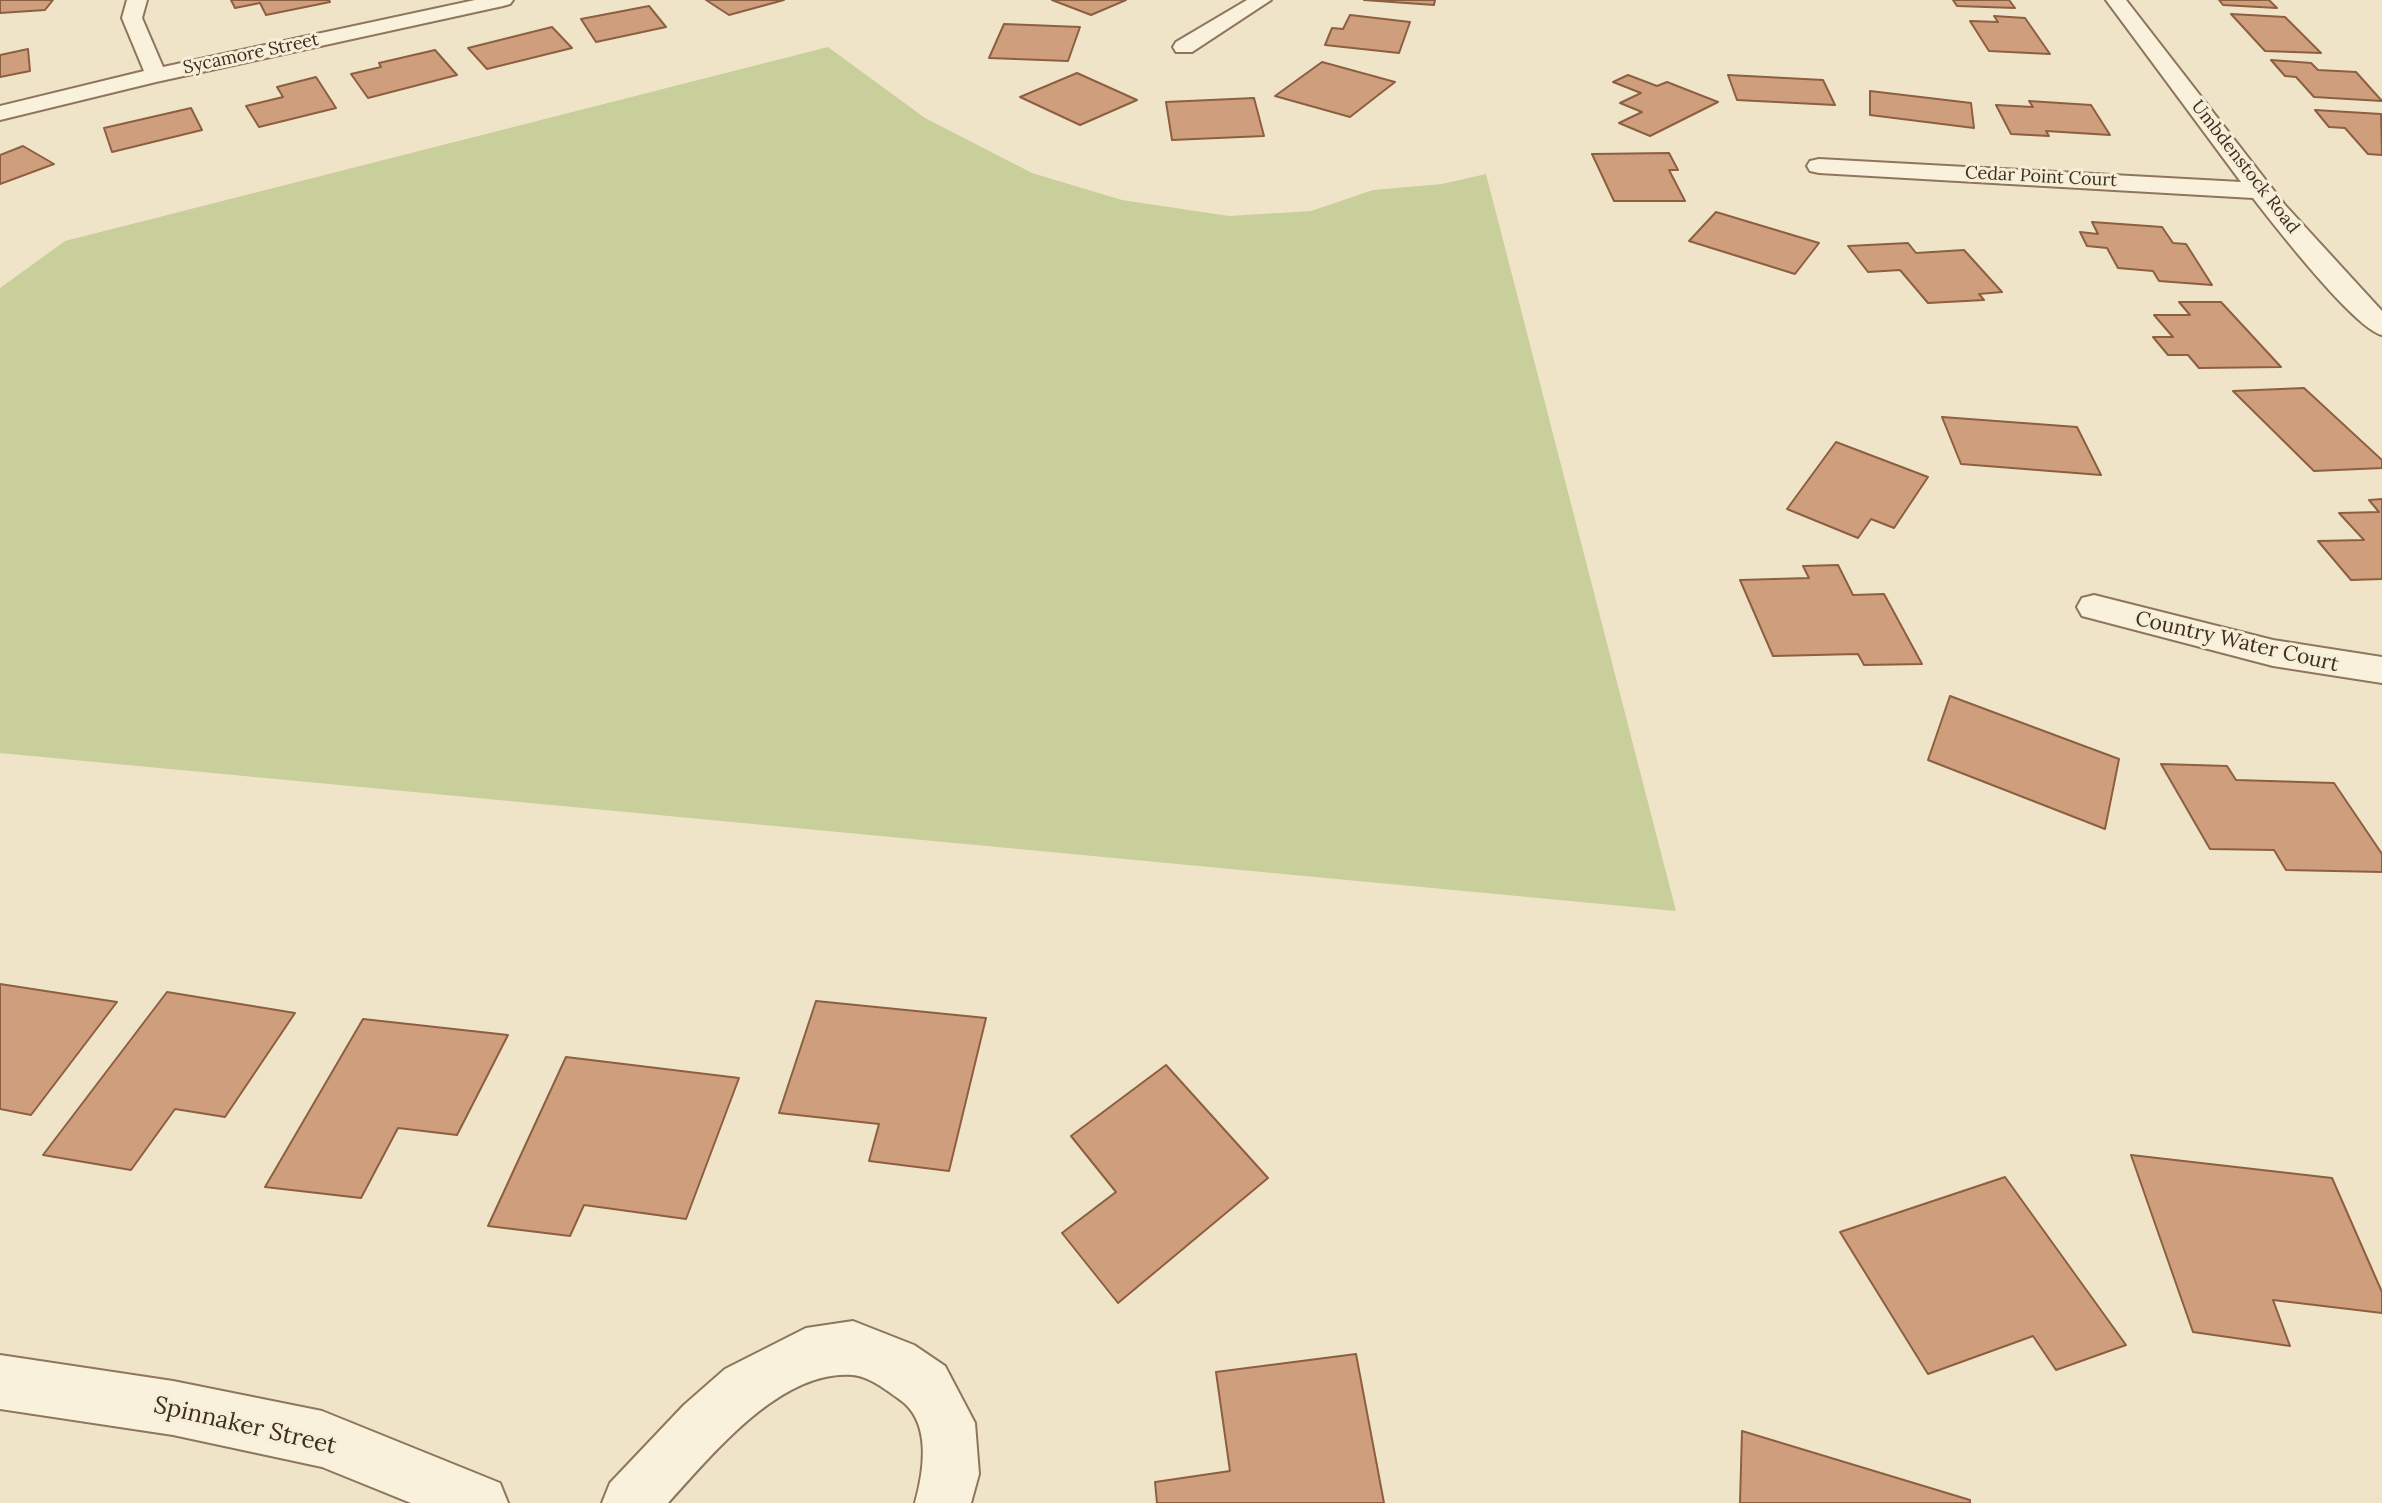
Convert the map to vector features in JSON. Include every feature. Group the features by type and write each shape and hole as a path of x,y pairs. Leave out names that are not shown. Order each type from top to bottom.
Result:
{"street":[{"path":"137,0 132,18 156,75"},
{"name":"Sycamore Street","path":"0,113 156,75 503,0"},
{"path":"1184,47 1261,0"},
{"name":"Umbdenstock Road","path":"2116,0 2263,191 2327,269 2382,327"},
{"name":"Cedar Point Court","path":"1819,166 2263,191"},
{"name":"Country Water Court","path":"2094,607 2274,654 2382,670"},
{"path":"630,1503 703,1424 744,1388 806,1355 852,1348 895,1364 926,1385 932,1395 948,1423 951,1474 943,1503"},
{"name":"Spinnaker Street","path":"0,1382 173,1408 322,1439 480,1503"}],"green space":[{"path":"828,47 925,118 1032,173 1122,200 1229,216 1311,211 1373,190 1442,184 1486,174 1676,911 0,753 0,288 65,241"}],"building":[{"path":"0,0 53,0 45,10 0,13"},
{"path":"231,0 330,2 266,15 260,3 235,8"},
{"path":"706,0 784,0 729,15"},
{"path":"1052,0 1126,0 1091,15"},
{"path":"1364,0 1435,0 1434,5"},
{"path":"1953,0 2009,0 2015,8 1957,6"},
{"path":"2219,0 2269,0 2277,8 2223,5"},
{"path":"649,6 666,27 596,42 581,19"},
{"path":"2231,14 2285,17 2321,53 2265,51"},
{"path":"1350,15 1410,22 1399,53 1325,45 1332,28 1343,29"},
{"path":"1994,16 2025,18 2050,54 1989,51 1970,21 1998,22"},
{"path":"1004,24 1080,27 1068,61 989,58"},
{"path":"552,27 572,48 487,69 468,48"},
{"path":"28,49 30,71 0,77 0,55"},
{"path":"435,50 457,75 368,98 351,74 381,67 379,63"},
{"path":"2271,60 2311,63 2318,70 2356,72 2382,101 2314,97 2296,77 2285,76"},
{"path":"1322,62 1395,82 1350,117 1275,96"},
{"path":"1077,73 1137,100 1080,125 1020,97"},
{"path":"1628,75 1657,86 1667,82 1718,102 1650,136 1619,123 1642,112 1620,103 1641,93 1613,82"},
{"path":"1728,75 1823,80 1835,105 1737,100"},
{"path":"316,77 336,108 259,127 246,106 283,97 277,87"},
{"path":"1870,91 1971,103 1974,128 1870,115"},
{"path":"1254,98 1264,136 1172,140 1166,102"},
{"path":"2029,101 2091,105 2110,135 2046,131 2049,136 2011,134 1996,105 2033,107"},
{"path":"191,108 202,130 112,152 104,128"},
{"path":"2315,110 2381,114 2382,155 2368,154 2345,128 2329,127"},
{"path":"23,146 54,164 0,184 0,155"},
{"path":"1669,153 1678,170 1669,170 1685,201 1614,201 1592,154"},
{"path":"1716,212 1819,243 1795,274 1689,241"},
{"path":"2092,222 2162,227 2173,243 2186,244 2212,285 2159,281 2153,271 2118,268 2107,248 2087,246 2080,232 2098,234"},
{"path":"1908,243 1916,253 1964,250 2002,292 1979,294 1984,300 1928,303 1900,270 1868,272 1848,246"},
{"path":"2179,302 2221,302 2281,367 2199,368 2188,355 2168,355 2153,337 2173,337 2154,315 2190,315"},
{"path":"2304,388 2382,460 2382,468 2314,471 2233,391"},
{"path":"1942,417 2077,427 2101,475 1961,464"},
{"path":"1836,442 1928,477 1894,528 1871,519 1858,538 1787,509"},
{"path":"2382,499 2382,579 2351,580 2318,541 2364,540 2339,513 2379,512 2369,500"},
{"path":"1838,565 1853,595 1884,594 1922,664 1864,665 1858,654 1773,656 1740,580 1809,578 1803,566"},
{"path":"1950,696 2119,759 2105,829 1928,760"},
{"path":"2161,764 2227,766 2236,780 2334,783 2382,854 2382,872 2286,870 2274,850 2210,849"},
{"path":"0,984 117,1002 31,1115 0,1109"},
{"path":"167,992 295,1013 225,1117 175,1109 131,1170 43,1155"},
{"path":"816,1001 986,1018 949,1171 869,1161 879,1124 779,1113"},
{"path":"363,1019 508,1035 457,1135 398,1128 361,1198 265,1187"},
{"path":"566,1057 739,1078 686,1219 584,1205 570,1236 488,1226"},
{"path":"1166,1065 1268,1178 1118,1303 1062,1233 1116,1192 1071,1136"},
{"path":"2131,1155 2332,1178 2382,1292 2382,1313 2273,1300 2290,1346 2193,1332"},
{"path":"2005,1177 2126,1345 2056,1370 2033,1336 1928,1374 1840,1232"},
{"path":"1356,1354 1384,1503 1157,1503 1155,1482 1230,1471 1216,1372"},
{"path":"1742,1431 1970,1500 1970,1503 1740,1503"}]}
